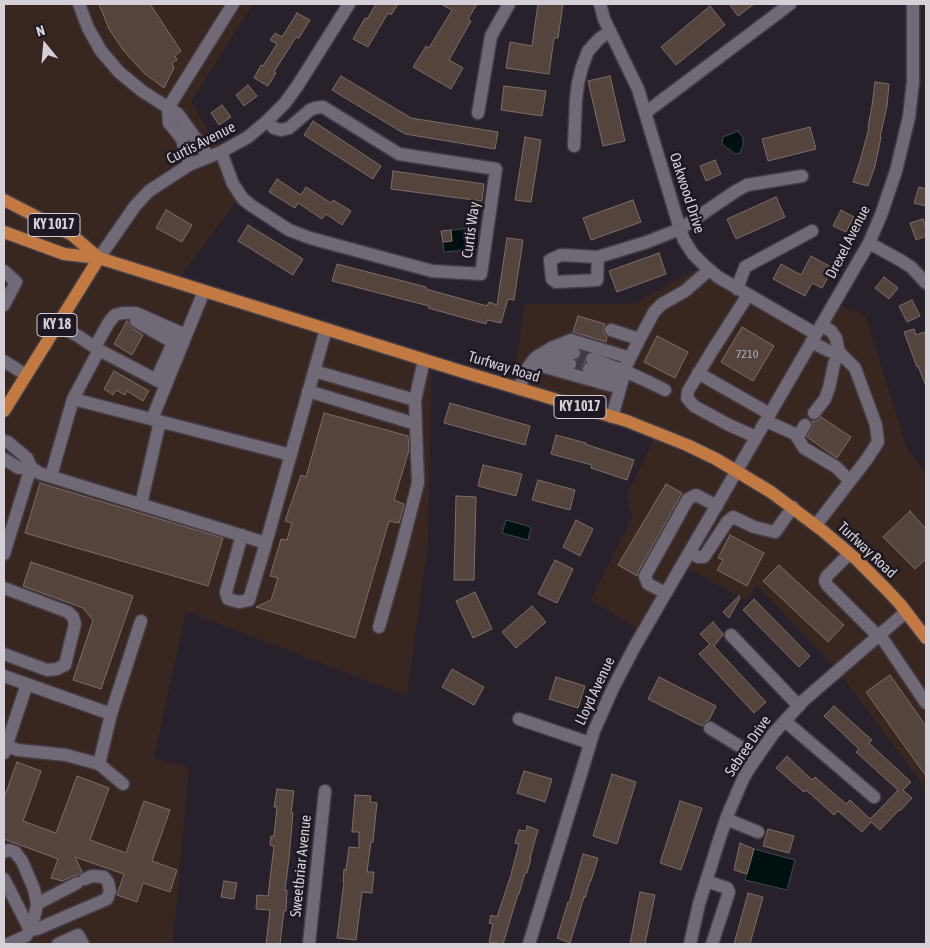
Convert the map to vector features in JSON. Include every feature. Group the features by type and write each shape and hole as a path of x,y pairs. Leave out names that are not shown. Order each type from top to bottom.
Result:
{"main road":[{"name":"Turfway Road","path":"4,200 72,235 99,258"},
{"name":"Turfway Road","path":"4,232 64,254 99,258 612,417 679,442 716,459 771,492 816,525 886,588 926,638"},
{"name":"KY 18","path":"4,411 99,258"}],"street":[{"path":"79,4 88,28 101,51 119,72 142,91 178,114 215,155"},
{"path":"190,165 182,140 169,123 168,108 234,4"},
{"name":"Curtis Avenue","path":"99,258 140,200 149,191 190,165 215,155 248,137 268,121 298,86 349,4"},
{"path":"478,113 491,36 509,4"},
{"name":"Oakwood Drive","path":"600,4 604,19 638,88 680,230 693,254 718,277 816,334"},
{"path":"646,113 790,4"},
{"name":"Drexel Avenue","path":"736,471 869,243 884,206 896,171 909,116 920,38 913,4"},
{"path":"574,146 576,99 582,67 588,51 610,31"},
{"name":"Curtis Way","path":"215,155 243,199 289,230 310,238 432,271 481,274 496,169 399,154 323,107 310,110 289,128 281,130 274,128 268,121"},
{"path":"598,257 680,230 736,191 747,186 802,176"},
{"path":"756,438 694,406 687,398 688,391 742,292 745,267 812,231"},
{"path":"869,243 900,260 911,268 926,284"},
{"path":"612,417 630,358 654,312 662,304 685,292 709,270"},
{"path":"4,271 16,282 4,305"},
{"path":"141,504 161,383 204,291"},
{"path":"51,476 73,399 109,322 115,315 123,313 136,314 180,342"},
{"path":"57,324 161,383"},
{"path":"242,535 226,592 228,599 239,602 250,600 326,329"},
{"path":"611,330 639,339"},
{"path":"816,525 878,442 876,425 855,368 839,352 836,338 831,331 816,334 829,351 839,352"},
{"path":"518,389 526,370 535,359 553,347 571,340 630,358"},
{"path":"535,359 572,358 553,347"},
{"path":"814,413 825,399 839,352"},
{"path":"535,359 665,390"},
{"path":"379,627 418,483 414,400 424,360"},
{"path":"4,361 26,375"},
{"path":"590,364 622,380"},
{"path":"314,372 414,400"},
{"path":"698,373 795,434 804,448 836,467 850,481"},
{"path":"308,391 416,424"},
{"path":"73,399 290,455"},
{"path":"795,434 800,433 805,425"},
{"path":"4,441 8,442 27,458 31,467 39,472 266,543"},
{"path":"4,459 19,468 31,467"},
{"path":"4,554 31,467"},
{"name":"Lloyd Avenue","path":"529,944 590,743 612,688 736,471"},
{"path":"666,593 648,584 645,576 688,499 696,495 717,506"},
{"path":"690,552 698,557 704,557 727,522 733,517 754,527 775,532 793,507"},
{"path":"849,554 827,576 825,580 827,585 879,635 926,703"},
{"path":"4,588 68,612 73,617 75,624 65,665 57,669 47,670 4,654"},
{"name":"Sebree Drive","path":"690,944 699,904 726,819 743,780 757,757 768,741 799,706 906,612"},
{"path":"99,764 110,714 141,621"},
{"path":"732,635 799,706"},
{"path":"4,676 110,714"},
{"path":"27,684 8,732 5,750 66,755 99,764 123,784"},
{"path":"519,719 590,743"},
{"path":"785,721 874,797"},
{"path":"710,728 757,757"},
{"name":"Sweetbriar Avenue","path":"310,944 325,792"},
{"path":"726,819 758,832"},
{"path":"4,852 9,850 16,852 22,861 34,889 37,904 30,930 26,936 8,944"},
{"path":"30,930 38,930 107,899 110,891 108,882 104,877 92,876 37,904"},
{"path":"4,880 30,930"},
{"path":"706,881 726,888 729,892 712,944"},
{"path":"58,944 78,935 83,944"}],"shaded area":[{"path":"4,4 253,4 191,102 221,152 241,195 176,282 432,362 428,543 407,696 186,611 154,758 189,768 173,944 4,944"},
{"path":"738,131 743,138 743,145 740,153 735,154 722,144 723,137"},
{"path":"473,228 479,232 478,249 444,252 443,242 452,241 451,230"},
{"path":"704,265 815,334 834,302 866,317 907,449 926,473 926,789 838,671 757,585 746,600 682,565 643,633 591,599 632,519 627,495 657,433 513,387 524,304 634,304"},
{"path":"506,520 531,527 528,540 502,533"},
{"path":"754,849 795,860 787,890 745,880"}],"building":[{"path":"99,4 150,4 181,51 175,56 177,60 172,63 174,68 164,88 145,74 123,50 109,29"},
{"path":"376,4 398,4 391,15 388,13 368,47 353,39 365,18 367,19"},
{"path":"441,4 477,4 468,19 471,21 449,60 463,68 451,89 413,67 426,46 429,48 452,10"},
{"path":"538,4 563,4 558,38 554,38 549,74 506,68 510,42 532,46"},
{"path":"729,4 754,4 738,16"},
{"path":"710,6 725,25 676,65 661,47"},
{"path":"297,13 310,20 299,38 296,37 274,72 276,73 268,86 254,78 277,44 270,40 275,33 282,37"},
{"path":"341,76 411,118 498,132 495,149 405,134 332,90"},
{"path":"610,76 625,141 603,146 588,81"},
{"path":"875,82 889,84 881,137 875,166 868,186 853,182 869,128"},
{"path":"248,85 257,96 244,106 236,95"},
{"path":"504,86 546,91 542,116 501,110"},
{"path":"222,105 231,117 219,125 211,113"},
{"path":"313,121 381,166 373,179 304,135"},
{"path":"810,127 816,149 768,161 762,139"},
{"path":"525,137 541,140 531,202 515,200"},
{"path":"715,160 721,174 706,181 700,166"},
{"path":"393,171 484,184 482,201 391,189"},
{"path":"277,179 301,195 306,187 331,203 333,200 351,211 342,225 326,214 322,219 298,203 295,208 269,192"},
{"path":"919,187 926,189 926,206 914,203"},
{"path":"776,197 785,217 736,239 727,219"},
{"path":"633,200 641,222 591,240 583,218"},
{"path":"166,210 192,225 182,242 156,228"},
{"path":"841,210 854,217 846,232 833,226"},
{"path":"923,219 926,236 916,240 910,223"},
{"path":"248,225 303,259 293,275 238,241"},
{"path":"451,230 452,241 443,242 441,231"},
{"path":"507,238 523,240 514,300 508,299 501,323 487,320 486,324 428,308 429,306 332,281 337,264 426,287 426,289 487,306 489,302 497,305"},
{"path":"659,253 666,274 617,292 609,271"},
{"path":"811,256 833,268 822,288 812,283 805,296 773,279 781,264 801,275"},
{"path":"884,277 898,288 889,299 875,288"},
{"path":"912,300 920,316 907,322 899,306"},
{"path":"578,316 605,324 603,331 607,337 606,342 573,332"},
{"path":"127,321 132,328 143,335 132,355 114,344"},
{"path":"742,327 774,346 753,381 721,362"},
{"path":"914,329 916,335 924,332 926,337 926,386 904,332"},
{"path":"657,336 688,352 675,378 644,362"},
{"path":"582,352 586,353 584,357 585,362 581,369 577,368 577,360 582,356"},
{"path":"114,371 149,391 143,401 127,391 125,395 116,390 113,395 104,389"},
{"path":"450,403 530,426 525,445 444,423"},
{"path":"324,413 408,436 409,450 394,500 404,504 399,523 389,521 355,638 256,607 271,600 278,578 270,576 281,539 287,540 292,523 285,521 301,475 306,477"},
{"path":"821,417 851,437 837,458 807,437 813,426 812,421 817,421"},
{"path":"556,435 586,443 634,460 627,480 591,468 592,465 551,454"},
{"path":"483,465 522,474 516,496 478,486"},
{"path":"538,480 575,490 570,510 532,500"},
{"path":"40,483 223,538 208,586 25,533"},
{"path":"666,484 682,493 637,576 618,565"},
{"path":"456,496 476,497 474,580 454,580"},
{"path":"910,511 926,529 926,559 915,569 883,537"},
{"path":"576,520 593,529 580,556 563,547"},
{"path":"730,535 764,553 747,586 717,570 723,560 718,558"},
{"path":"555,560 573,569 557,603 538,594"},
{"path":"31,562 133,596 101,689 73,680 93,620 83,608 23,586"},
{"path":"779,565 844,625 828,642 763,581"},
{"path":"475,592 492,629 473,638 456,601"},
{"path":"739,596 740,598 729,618 723,612"},
{"path":"754,599 810,656 799,667 743,610"},
{"path":"532,606 546,622 516,648 502,632"},
{"path":"713,622 723,634 714,646 766,702 754,713 699,654 710,644 700,634"},
{"path":"452,669 484,687 474,705 442,687"},
{"path":"890,675 926,726 926,776 866,692"},
{"path":"556,677 585,686 578,708 549,699"},
{"path":"659,677 716,706 709,720 702,726 648,699"},
{"path":"834,706 872,740 869,743 911,782 903,790 912,798 880,830 871,822 862,832 838,811 834,815 806,790 804,792 776,768 787,756 812,780 815,777 846,804 850,800 870,819 898,790 856,752 859,749 824,716"},
{"path":"17,762 41,771 23,821 56,833 77,776 109,788 90,840 126,853 144,801 170,810 152,861 177,870 170,892 143,883 137,902 117,895 124,874 75,857 82,872 62,881 51,878 58,859 4,839 4,798"},
{"path":"524,771 552,779 545,802 517,793"},
{"path":"612,774 636,782 617,844 593,836"},
{"path":"277,789 294,791 291,813 293,813 285,890 287,890 286,911 284,911 280,944 266,944 270,910 256,909 257,895 268,896 274,846 270,845 271,836 274,836 277,807 274,807"},
{"path":"355,795 371,796 370,802 377,803 373,842 371,842 367,872 374,872 372,893 362,892 356,940 337,938 344,869 346,870 349,847 359,848 359,832 352,832"},
{"path":"680,801 702,808 681,870 660,863"},
{"path":"527,826 538,830 527,873 525,873 503,944 489,942 493,924 489,923 491,915 497,917 519,844 515,843 519,830 526,831"},
{"path":"768,829 794,836 789,853 763,846"},
{"path":"740,843 754,849 747,874 734,870"},
{"path":"583,854 598,858 570,943 557,938"},
{"path":"224,881 237,883 234,899 221,897"},
{"path":"640,892 655,895 645,944 630,944"},
{"path":"748,893 763,897 750,944 734,944"}],"tunnel":[{"path":"574,353 592,359"},
{"path":"570,364 589,369"}]}
